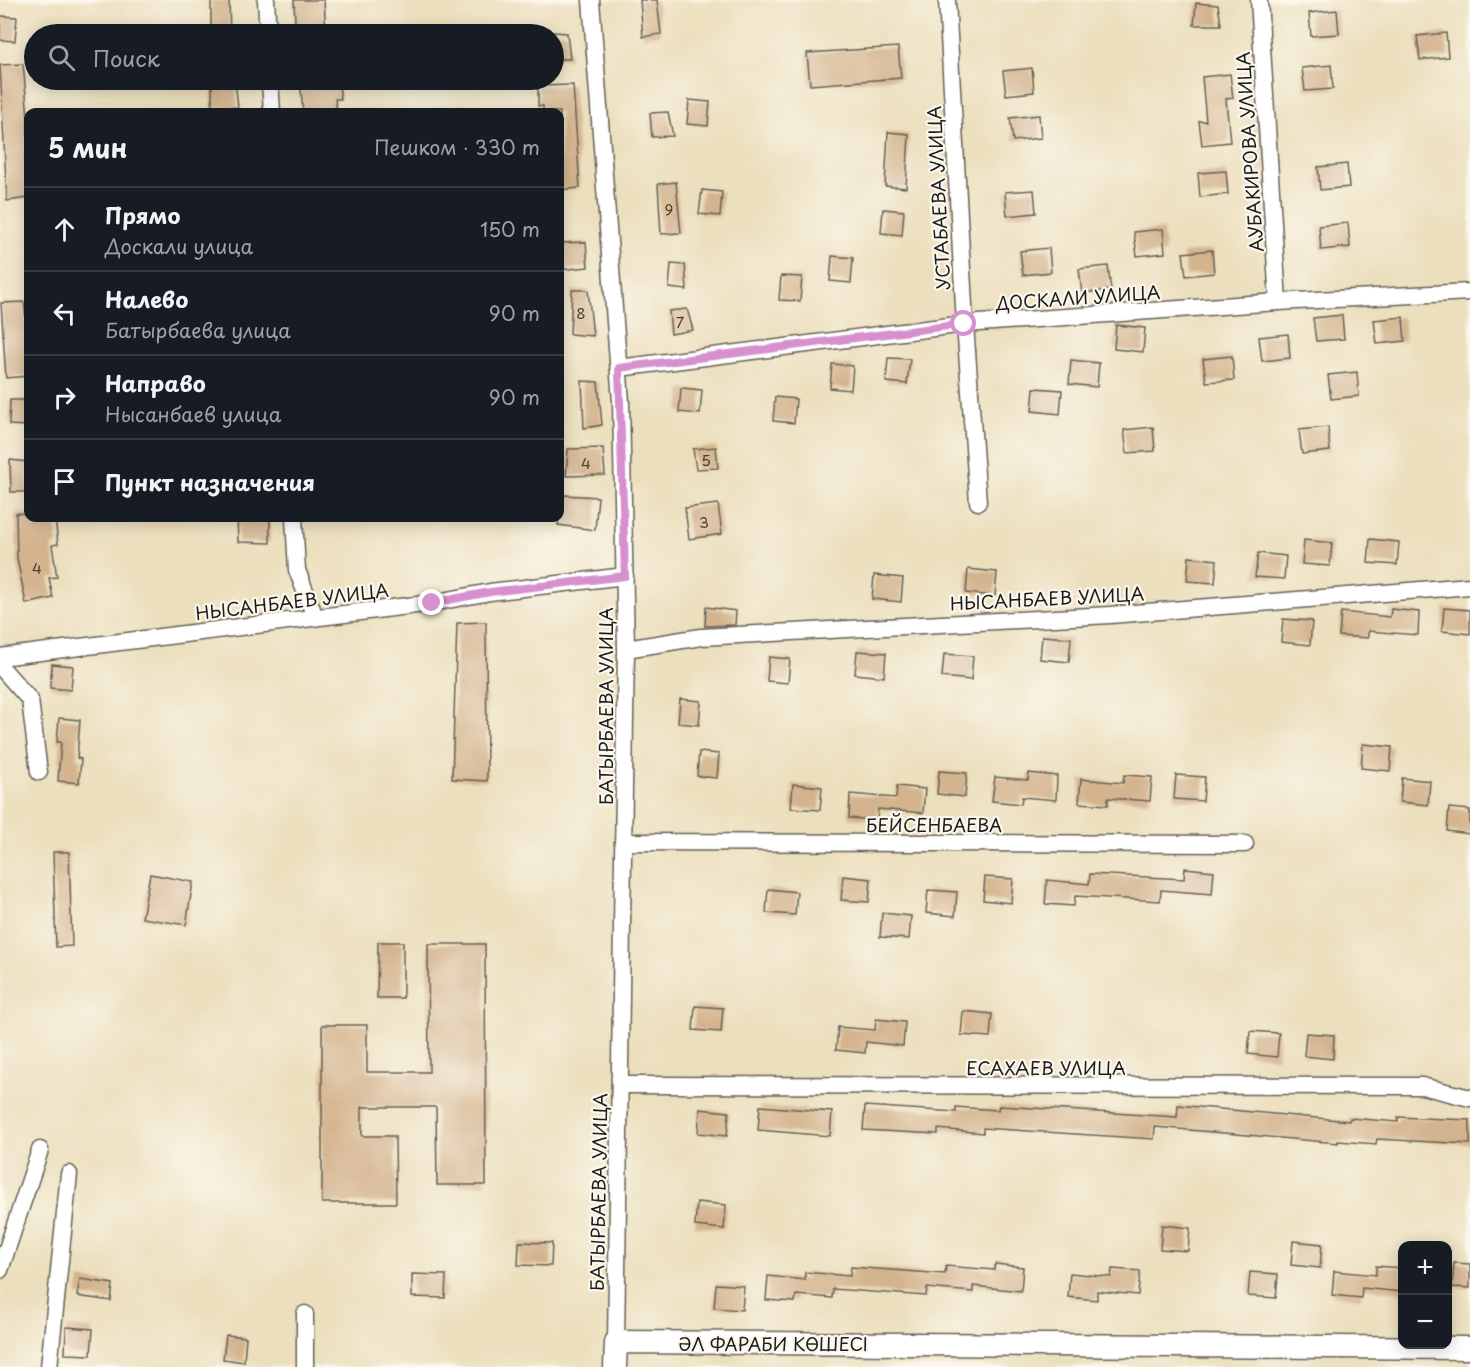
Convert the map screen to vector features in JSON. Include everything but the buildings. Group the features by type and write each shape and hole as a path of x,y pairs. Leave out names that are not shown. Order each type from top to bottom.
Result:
{"street":[{"path":"266,0 267,24"},
{"name":"БАТЫРБАЕВА УЛИЦА","path":"591,0 619,368 625,576 626,649 616,1342"},
{"name":"УСТАБАЕВА УЛИЦА","path":"946,0 964,324 978,502"},
{"name":"АУБАКИРОВА УЛИЦА","path":"1258,0 1278,302"},
{"path":"271,90 272,108"},
{"name":"ДОСКАЛИ УЛИЦА","path":"619,368 964,324 1278,302 1470,292"},
{"path":"294,522 297,570 315,617"},
{"name":"НЫСАНБАЕВ УЛИЦА","path":"0,657 432,603 490,592 625,576"},
{"name":"НЫСАНБАЕВ УЛИЦА","path":"626,649 701,637 1110,615 1470,586"},
{"path":"0,666 30,700 39,772"},
{"name":"БЕЙСЕНБАЕВА","path":"623,842 1245,844"},
{"name":"ЕСАХАЕВ УЛИЦА","path":"620,1085 1422,1086 1470,1098"},
{"path":"0,1270 40,1150"},
{"path":"49,1367 69,1174"},
{"path":"305,1314 305,1367"},
{"path":"615,1367 616,1342"},
{"name":"ӘЛ ФАРАБИ КӨШЕСІ","path":"616,1342 1470,1348"}],"route":[{"path":"432,603 490,592 625,576 619,368 964,324"}]}
